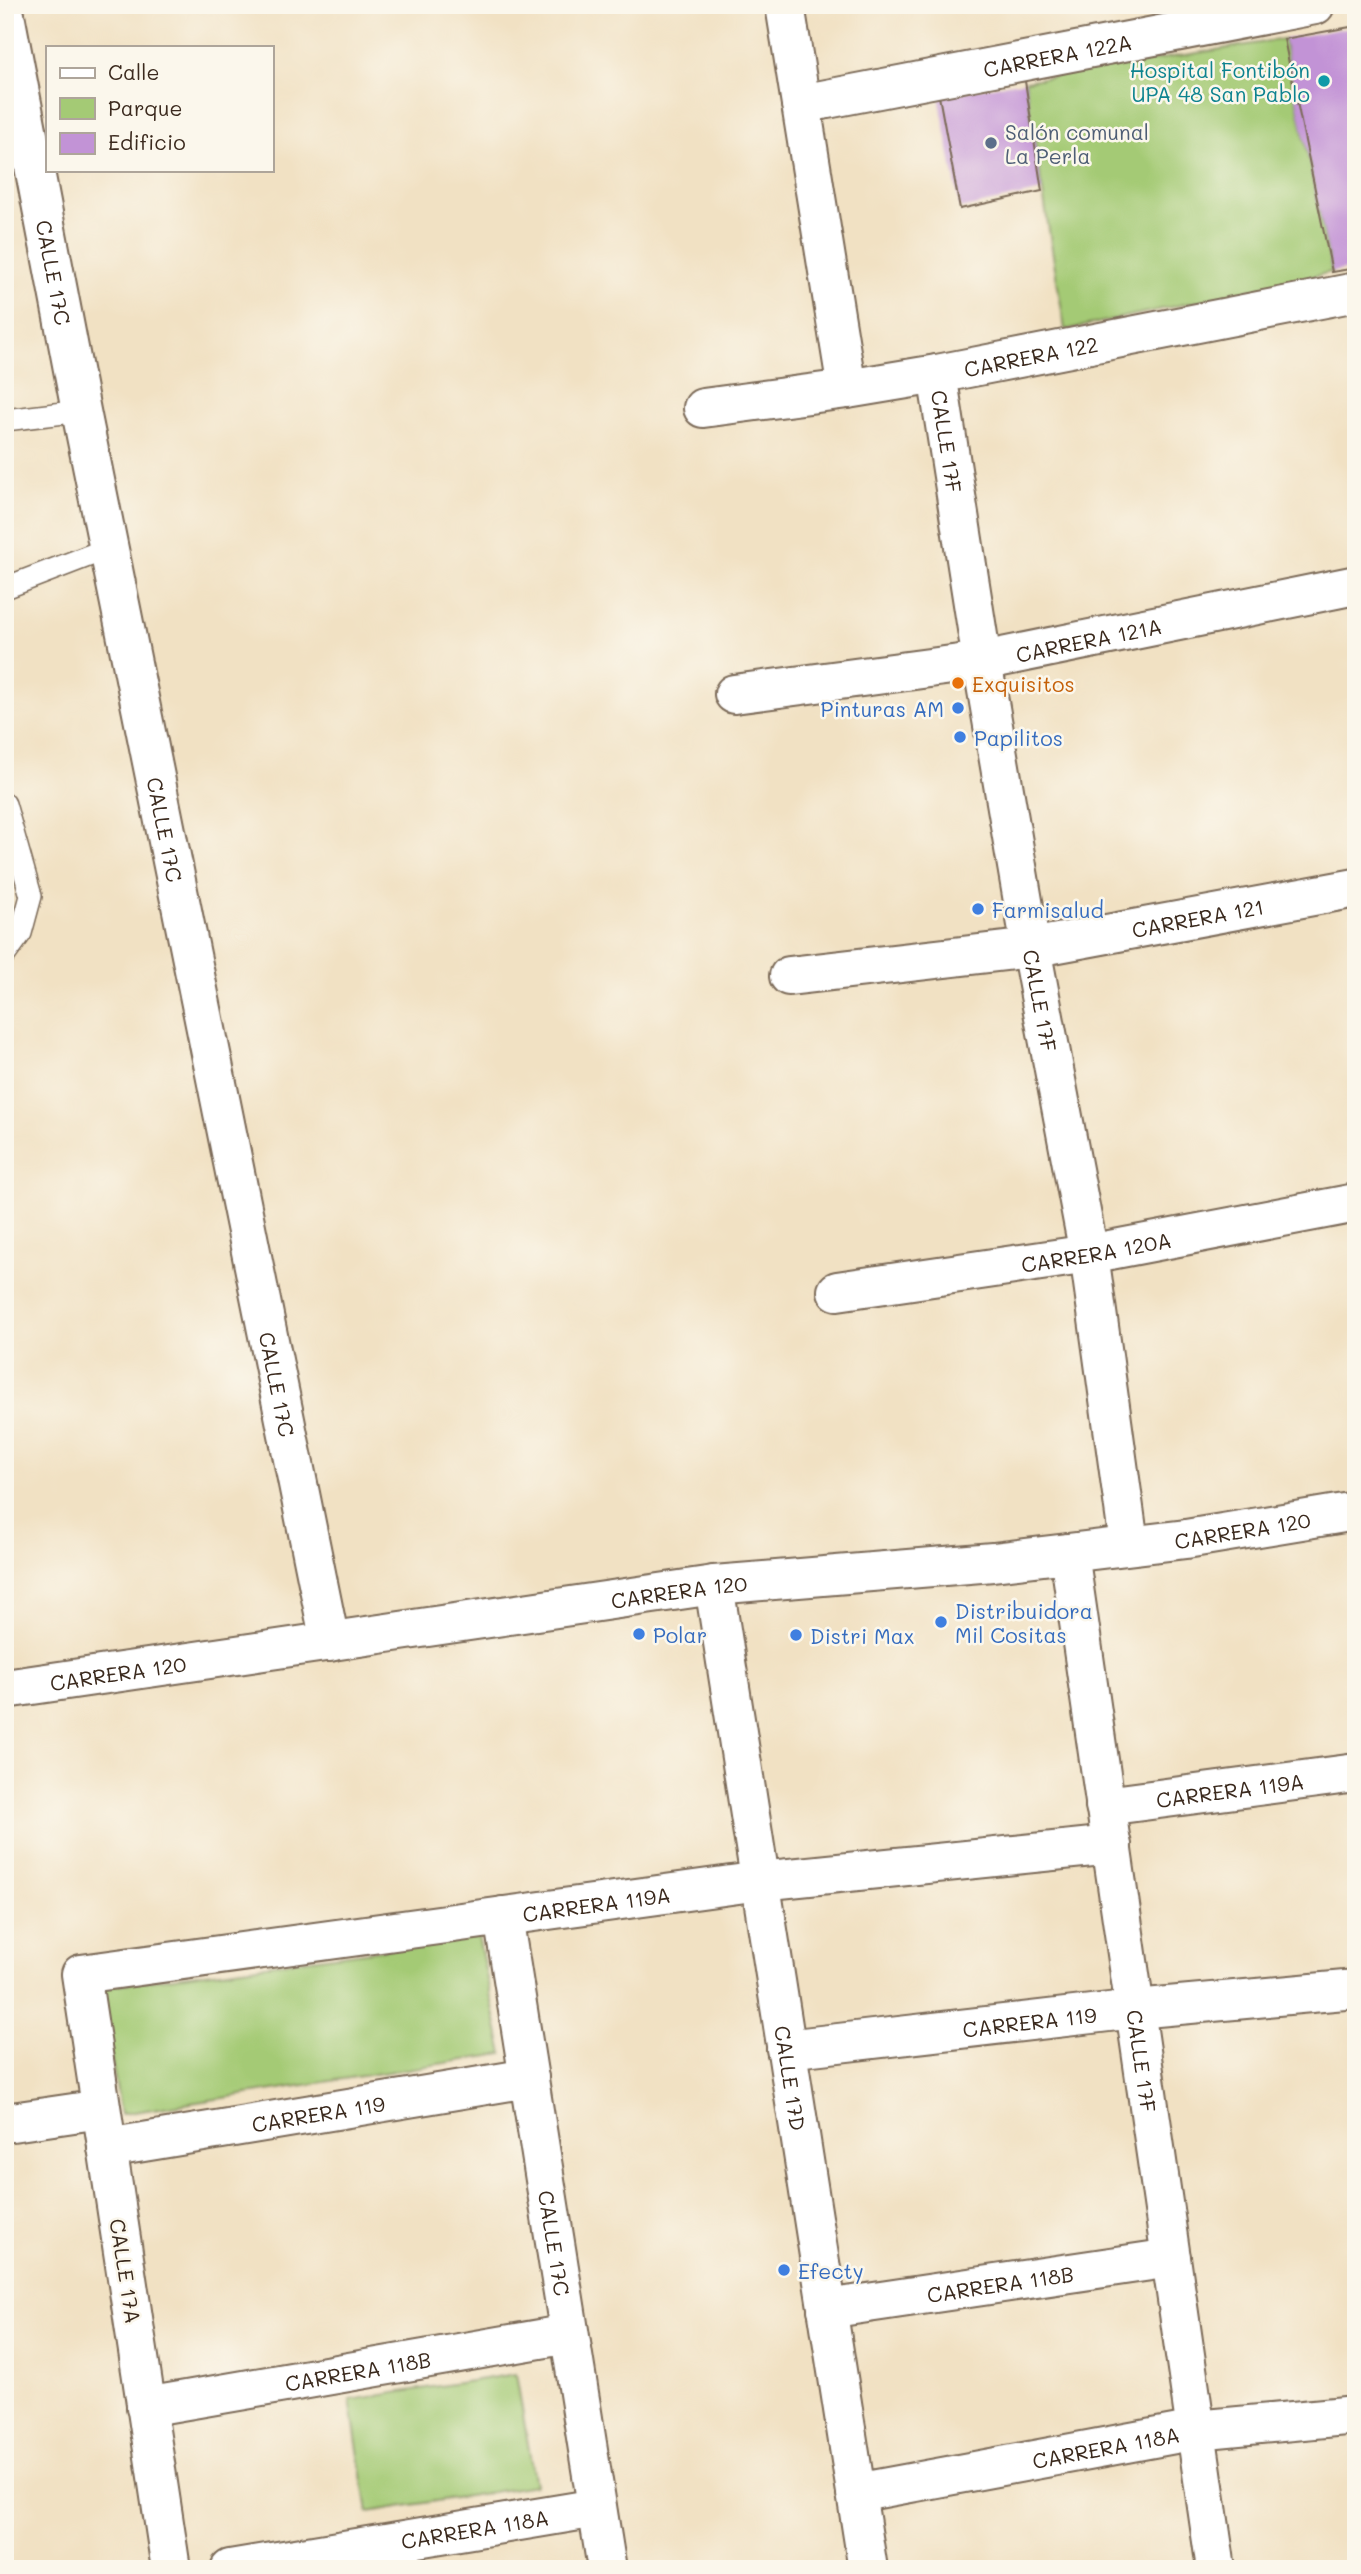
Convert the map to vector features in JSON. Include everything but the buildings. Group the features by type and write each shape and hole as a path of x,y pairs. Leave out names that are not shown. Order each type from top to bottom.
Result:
{"street":[{"path":"785,5 847,389"},
{"name":"CARRERA 122A","path":"801,104 1315,5"},
{"name":"CALLE 17C","path":"5,15 81,411 330,1642"},
{"name":"CARRERA 122","path":"703,408 937,374 1356,292"},
{"name":"CALLE 17F","path":"937,374 1031,948 1089,1254 1129,1544"},
{"name":"CARRERA 121A","path":"734,694 982,661 1356,585"},
{"name":"CARRERA 121","path":"789,976 1031,948 1356,888"},
{"name":"CARRERA 120A","path":"837,1291 1089,1254 1356,1203"},
{"name":"CARRERA 120","path":"5,1689 714,1585 993,1562 1186,1539 1356,1511"},
{"name":"CALLE 17F","path":"1069,1553 1216,2569"},
{"name":"CALLE 17D","path":"714,1585 868,2569"},
{"name":"CARRERA 119A","path":"1105,1807 1356,1773"},
{"name":"CARRERA 119A","path":"81,1974 760,1881 1112,1845"},
{"name":"CALLE 17C","path":"503,1916 607,2569"},
{"name":"CALLE 17A","path":"81,1974 171,2569"},
{"name":"CARRERA 119","path":"786,2049 1135,2009 1356,1989"},
{"name":"CARRERA 119","path":"107,2148 529,2078"},
{"path":"5,2123 102,2109"},
{"name":"CARRERA 118B","path":"827,2309 1171,2258"},
{"name":"CARRERA 118B","path":"146,2407 569,2334"},
{"name":"CARRERA 118A","path":"856,2493 1196,2430 1356,2415"},
{"name":"CARRERA 118A","path":"230,2569 597,2508"}],"lane":[{"path":"5,420 81,411"},
{"path":"5,587 109,548"},
{"path":"5,804 31,897 21,933 5,955"}],"green space":[{"path":"1284,39 1332,272 1065,330 1025,81"},
{"path":"478,1937 503,2054 121,2114 99,1987"},
{"path":"516,2374 535,2485 368,2512 350,2400"}],"place":[{"name":"Hospital Fontibón UPA 48 San Pablo","path":"1324,81"},
{"name":"Salón comunal La Perla","path":"991,143"},
{"name":"Exquisitos","path":"958,683"},
{"name":"Pinturas AM","path":"958,708"},
{"name":"Papilitos","path":"960,737"},
{"name":"Farmisalud","path":"978,909"},
{"name":"Distribuidora Mil Cositas","path":"941,1622"},
{"name":"Polar","path":"639,1634"},
{"name":"Distri Max","path":"796,1635"},
{"name":"Efecty","path":"784,2270"}]}
